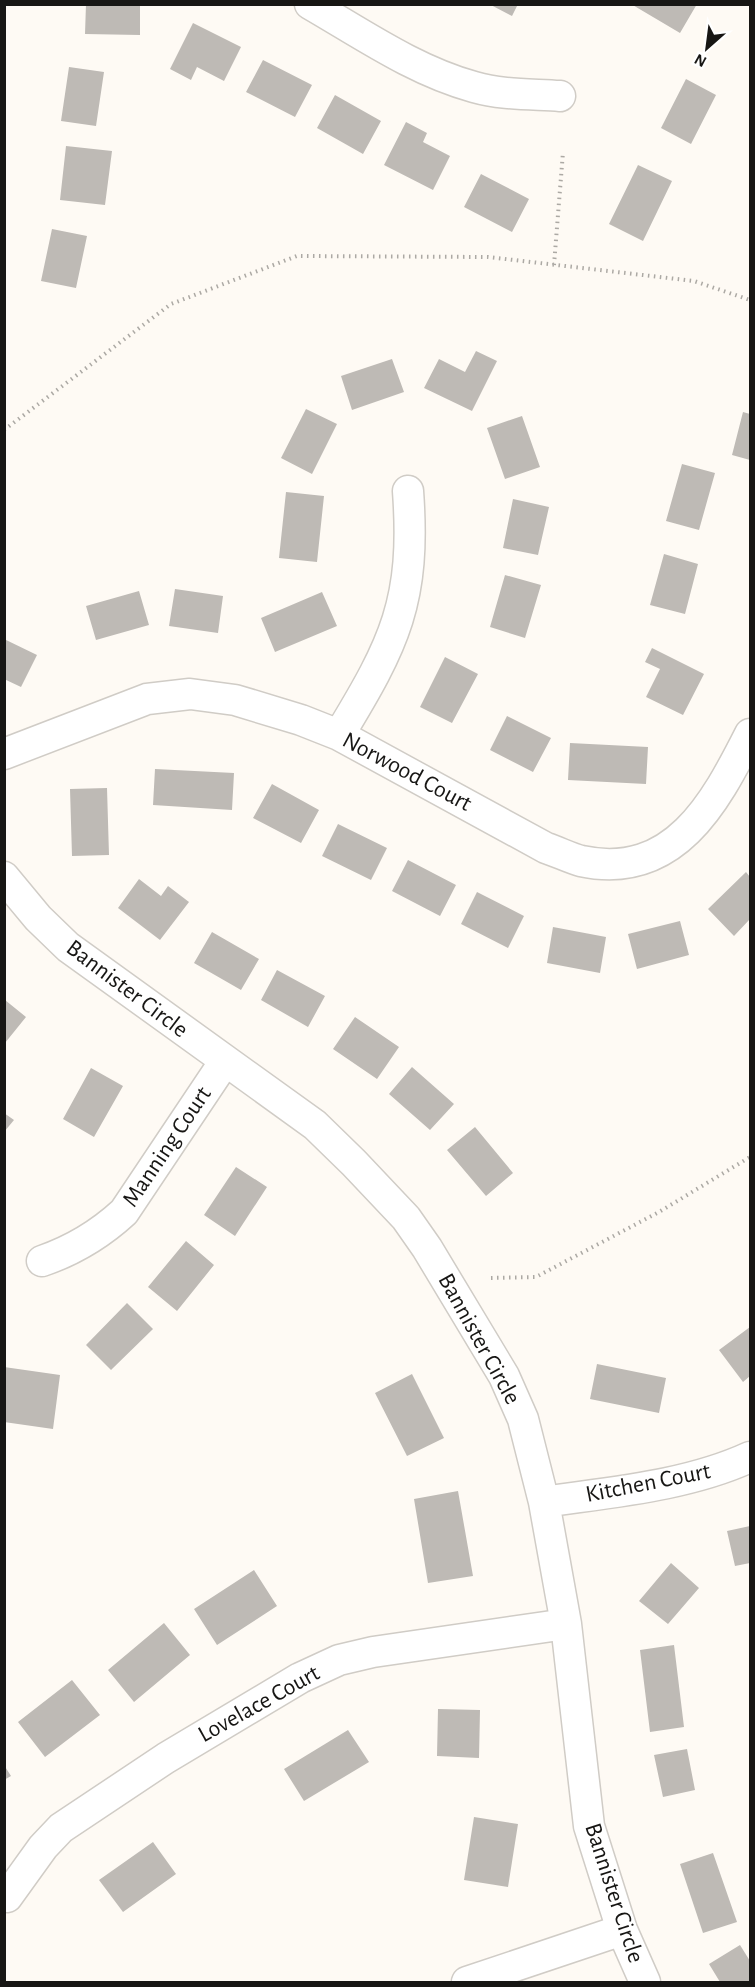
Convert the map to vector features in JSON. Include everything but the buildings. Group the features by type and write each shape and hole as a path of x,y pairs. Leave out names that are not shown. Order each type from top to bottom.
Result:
{"street":[{"path":"310,4 401,57 448,79 506,93 560,96"},
{"path":"339,735 387,651 400,618 408,580 411,532 408,491"},
{"name":"Norwood Court","path":"4,754 122,707 170,695 190,694 235,699 283,713 339,735 546,848 580,861 605,864 650,857 673,845 695,824 717,797 750,734"},
{"name":"Bannister Circle","path":"4,876 38,918 68,947 315,1125 383,1192 427,1248 504,1376 523,1419 544,1502 566,1624 589,1826 622,1930 645,1983"},
{"name":"Manning Court","path":"42,1261 70,1251 103,1232 124,1212 225,1061"},
{"name":"Kitchen Court","path":"544,1502 632,1489 725,1467 750,1456"},
{"name":"Lovelace Court","path":"7,1897 43,1847 61,1828 166,1758 300,1678 339,1660 373,1652 566,1624"},
{"path":"467,1983 622,1930"}],"path":[{"path":"554,265 563,152"},
{"path":"4,430 171,304 297,256 488,257 694,281 750,300"},
{"path":"491,1278 536,1277 659,1212 750,1157"}]}
